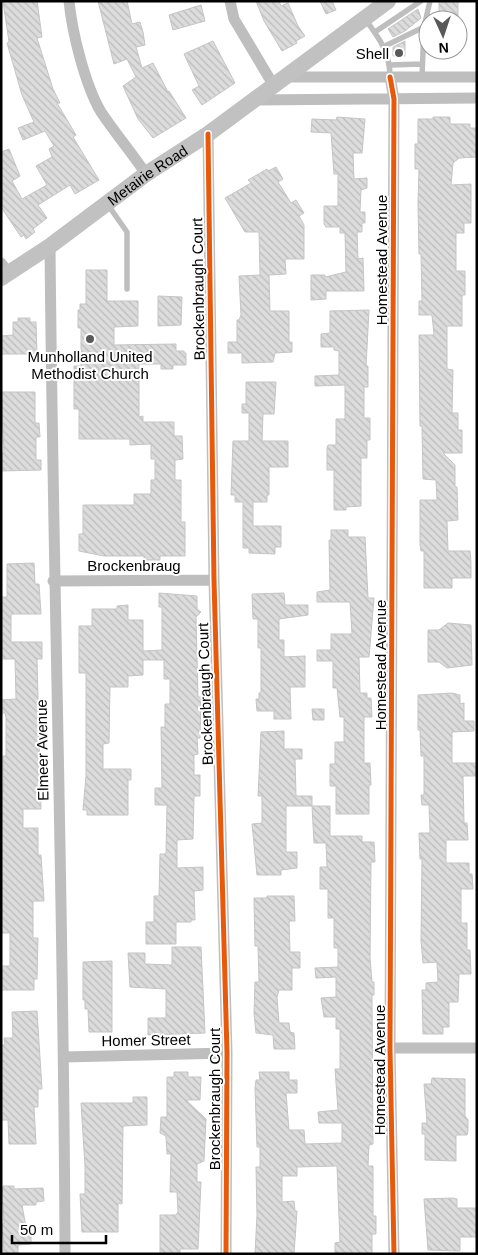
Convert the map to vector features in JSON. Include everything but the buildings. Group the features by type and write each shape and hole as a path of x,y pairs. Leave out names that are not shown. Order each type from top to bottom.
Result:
{"main road":[{"name":"Metairie Road","path":"4,272 50,246 146,174 208,134 374,8"}],"street":[{"path":"68,1 70,21 84,70 100,110 146,174"},
{"path":"230,1 234,19 280,81 390,77 477,77"},
{"name":"Homestead Avenue","path":"390,77 394,99 390,1048 394,1254"},
{"path":"255,100 477,98"},
{"name":"Brockenbraugh Court","path":"208,134 214,580 227,1054 226,1254"},
{"name":"Elmeer Avenue","path":"50,246 54,581 65,1057 65,1254"},
{"name":"Brockenbraug","path":"54,581 214,580"},
{"path":"390,1048 477,1048"},
{"name":"Homer Street","path":"65,1057 227,1054"}],"lane":[{"path":"375,32 420,1"},
{"path":"374,8 375,32 385,46 390,65 390,77"},
{"path":"385,46 418,30"},
{"path":"422,60 422,77"},
{"path":"390,65 422,64"},
{"path":"107,204 127,232 127,289"}],"cycle path":[{"path":"390,77 394,99 390,1048 394,1254"},
{"path":"208,134 214,580 227,1053 226,1254"}],"place":[{"name":"Shell","path":"399,53"},
{"name":"Munholland United Methodist Church","path":"90,339"}]}
